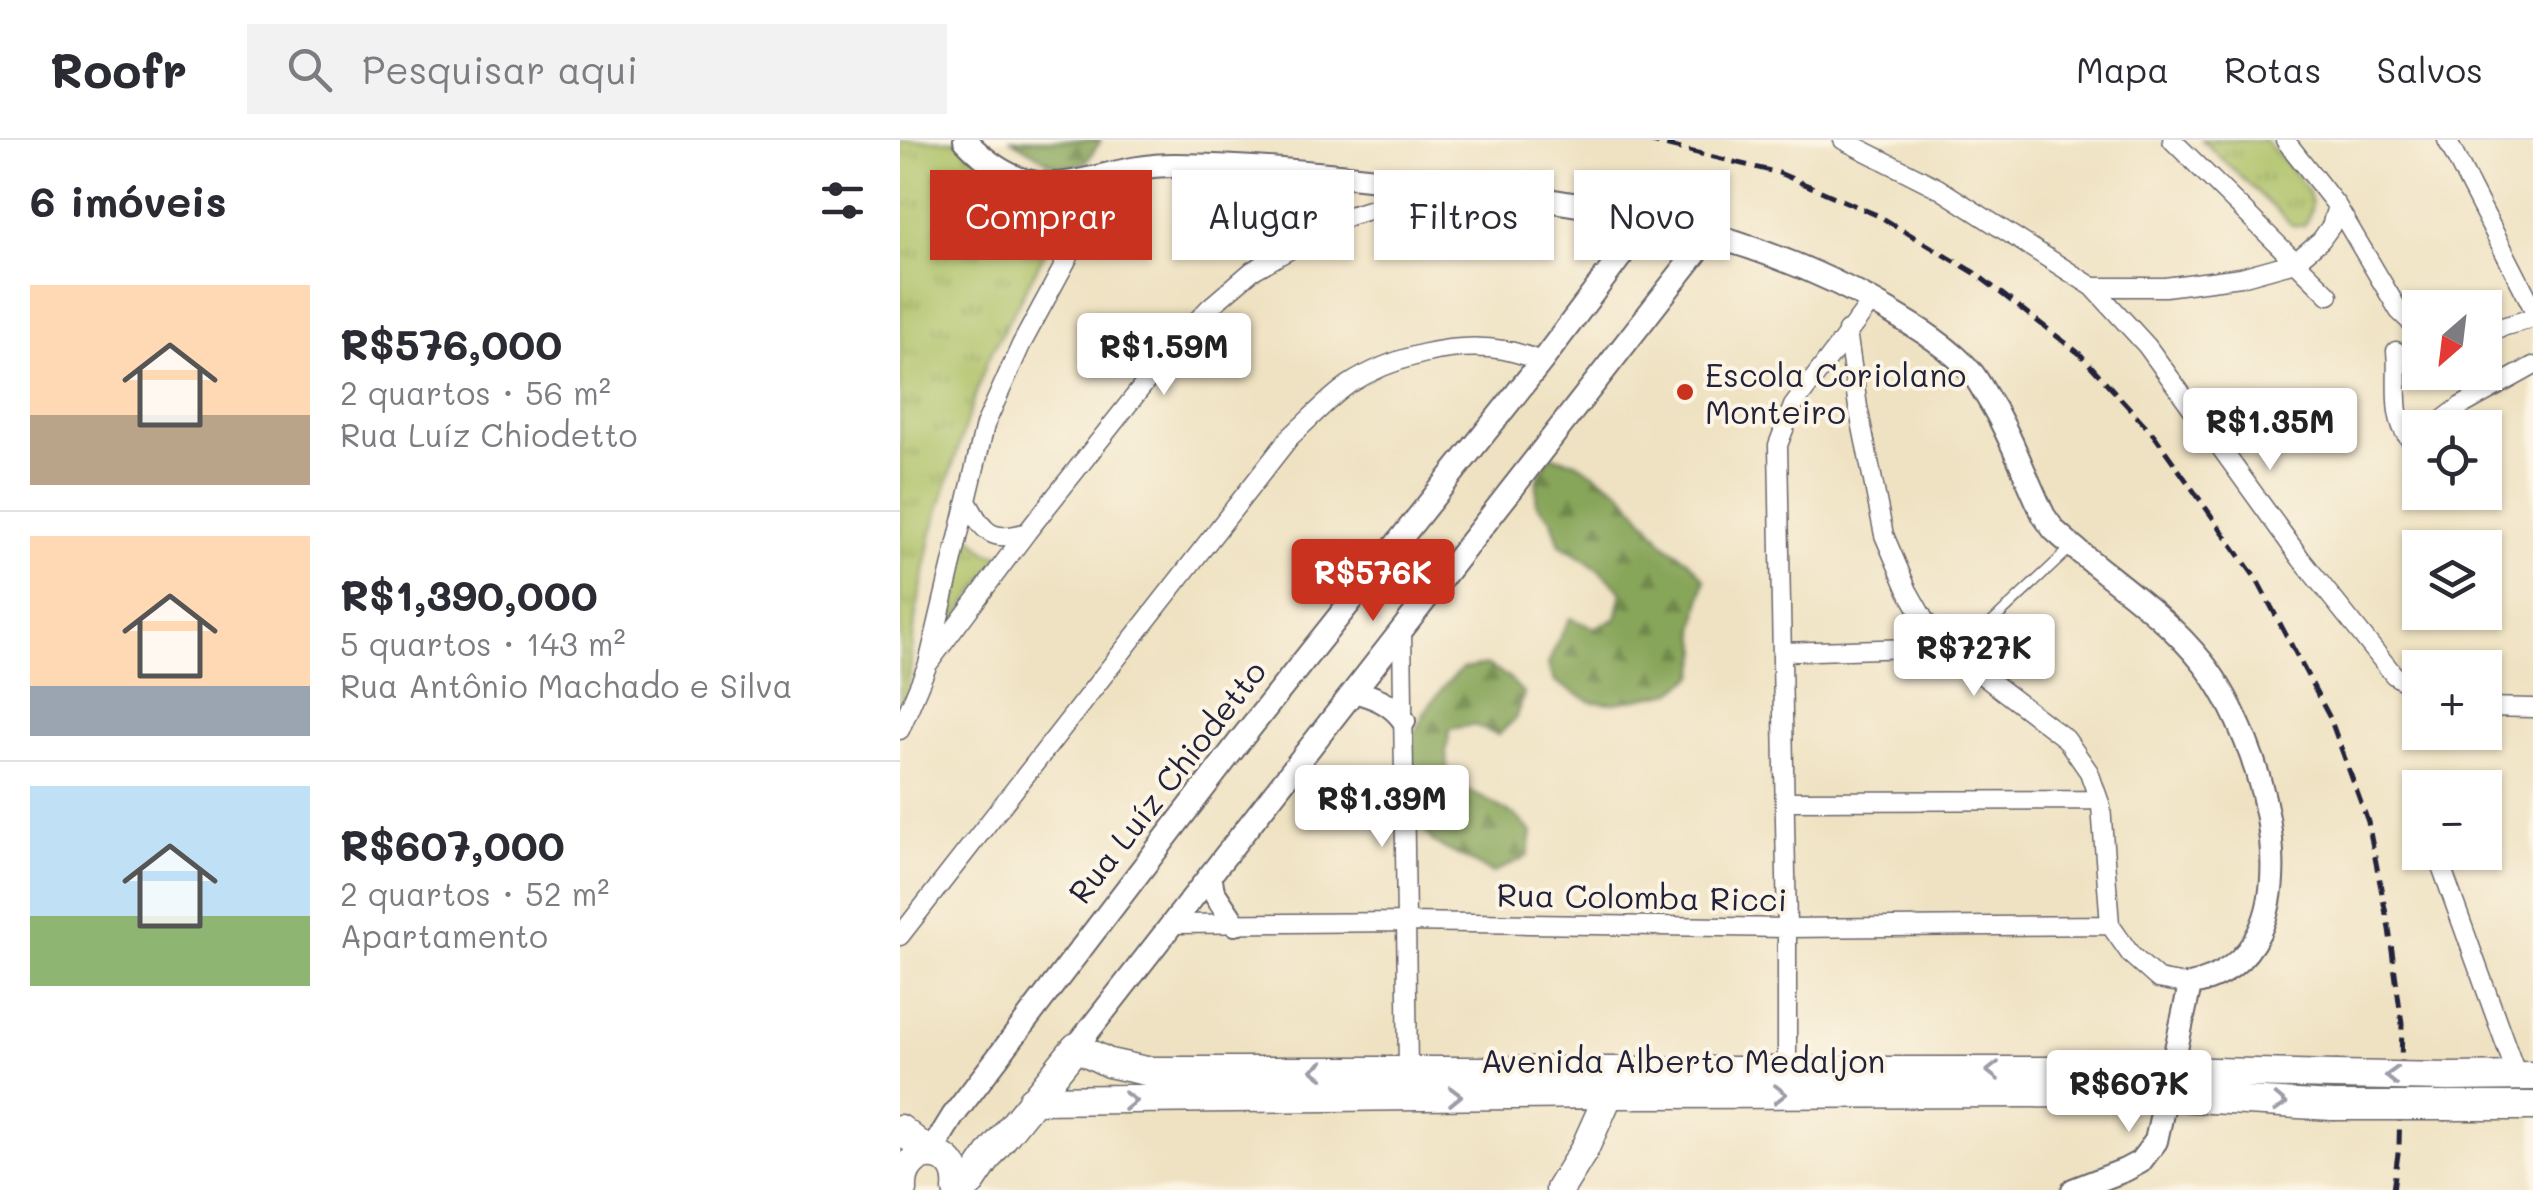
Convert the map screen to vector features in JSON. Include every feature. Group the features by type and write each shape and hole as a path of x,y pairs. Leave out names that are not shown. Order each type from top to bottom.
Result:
{"main road":[{"path":"902,1179 914,1160 947,1170 991,1153 1076,1047"},
{"name":"Avenida Alberto Medaljon","path":"1076,1047 1108,1062 1146,1071 1787,1072 2168,1083 2335,1075 2525,1076"},
{"name":"Avenida Alberto Medaljon","path":"1032,1100 2103,1092 2168,1083 2333,1106 2533,1106"},
{"path":"1559,1189 1584,1150 1610,1094"},
{"path":"900,1129 947,1170"}],"street":[{"path":"965,140 1000,170"},
{"path":"1843,140 1938,188 2093,288 2147,346 2301,558 2402,679"},
{"path":"2172,140 2329,295"},
{"path":"2284,140 2337,206 2402,314"},
{"path":"2447,140 2533,308"},
{"path":"1126,170 1171,165 1297,170"},
{"path":"2093,288 2166,288 2241,278 2295,262 2321,240 2331,226 2337,206"},
{"path":"1730,241 1813,271 1872,301 1914,326 1974,375 2006,430 2054,530 2153,610 2204,664 2247,745 2264,798 2273,856 2273,881 2265,920 2248,952 2208,981 2190,986 2158,979 2132,955 2110,925 2101,806 2090,772 2066,738 1950,652 1925,621 1884,535 1847,331"},
{"path":"900,730 928,664 985,426 1021,344 1066,260"},
{"path":"928,664 1180,339 1210,307 1273,260"},
{"name":"Rua Luíz Chiodetto","path":"947,1170 940,1137 953,1116 1239,742 1618,260"},
{"path":"1076,1047 1692,260"},
{"path":"1787,1072 1788,928 1778,445 1793,406 1872,301"},
{"path":"2502,327 2533,318"},
{"path":"900,936 1290,437 1346,386 1402,360 1441,351 1504,350 1542,361"},
{"path":"2396,351 2402,429"},
{"path":"2456,410 2533,366"},
{"path":"967,501 990,534 1006,538 1027,532"},
{"path":"1402,630 1408,1069"},
{"path":"1782,652 1950,652"},
{"path":"1354,691 1396,708 1404,721"},
{"path":"2502,707 2533,708"},
{"path":"1785,800 2098,800"},
{"path":"2443,870 2525,1076"},
{"path":"1210,875 1213,891 1235,924"},
{"name":"Rua Colomba Ricci","path":"1173,924 1406,922 1788,928 2110,925"},
{"path":"2073,1190 2140,1162 2156,1140 2190,986"},
{"path":"1559,1189 1582,1190"}],"lane":[{"path":"1950,652 2072,546"}],"green space":[{"path":"900,140 955,140 993,170 930,170 930,260 1041,260 987,361 932,532 915,620 907,701 900,713"},
{"path":"1012,140 1100,142 1086,162 1061,169"},
{"path":"2202,140 2265,140 2309,194 2311,207 2304,226 2292,225"},
{"path":"1550,456 1576,462 1620,490 1665,544 1705,579 1695,628 1699,652 1695,675 1673,692 1616,703 1592,702 1555,682 1548,665 1570,618 1594,628 1616,619 1622,592 1593,566 1560,545 1552,520 1536,503 1537,478"},
{"path":"969,535 988,553 1001,555 950,627"},
{"path":"1486,665 1508,677 1524,694 1515,719 1498,735 1473,725 1450,729 1446,752 1448,779 1516,816 1532,833 1528,856 1493,873 1434,843 1406,802 1403,754 1445,685 1462,669"}],"railway":[{"path":"1644,140 1779,173 1879,216 1975,273 2080,354 2154,435 2257,580 2330,718 2368,822 2402,1024 2399,1146 2393,1190"}],"place":[{"name":"Escola Coriolano Monteiro","path":"1685,392"}]}
